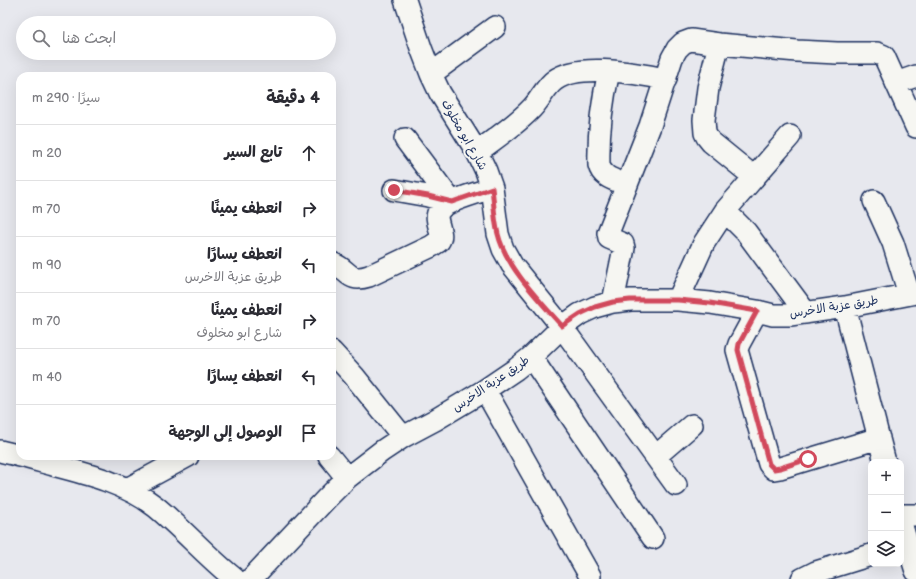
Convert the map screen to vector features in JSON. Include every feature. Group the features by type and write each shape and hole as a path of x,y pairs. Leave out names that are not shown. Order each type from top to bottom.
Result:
{"street":[{"name":"شارع ابو مخلوف","path":"405,0 431,74 440,93 478,152 486,171 492,188 498,234 512,265 562,326 676,485"},
{"path":"431,74 495,27"},
{"path":"613,302 624,248 623,244 609,238 608,233 650,126 672,58 677,49 683,43 691,40 797,51 877,53 884,56 916,127"},
{"path":"719,44 708,88 704,120 705,132 711,142 754,177"},
{"path":"478,152 521,119 533,107 549,86 561,77 574,73 590,71 609,71 634,73 666,79"},
{"path":"609,71 601,113 599,165 600,170 606,176 627,185"},
{"path":"896,83 916,76"},
{"path":"678,300 704,243 725,211 790,136"},
{"path":"404,139 452,202"},
{"path":"336,265 353,278 361,279 432,246 438,242 441,235 437,216 439,210 446,204 492,188"},
{"path":"394,190 452,202"},
{"path":"874,201 894,243 912,294"},
{"path":"725,211 746,232 806,313"},
{"name":"طريق عزبة الاخرس","path":"251,579 326,498 347,478 402,437 436,420 485,390 531,357 562,326 580,314 595,307 613,302 630,300 678,300 710,303 773,315 790,315 845,307 912,294"},
{"path":"845,307 884,459"},
{"path":"757,311 739,344 738,350 769,464 774,469 780,468 879,438"},
{"path":"336,356 354,376 402,437"},
{"path":"531,357 653,538"},
{"path":"485,390 590,576"},
{"path":"656,456 692,425"},
{"path":"0,451 16,454"},
{"path":"55,460 67,462 99,478 127,489 156,507 235,579"},
{"path":"127,489 181,460"},
{"path":"332,460 347,478"},
{"path":"904,515 916,515"},
{"path":"904,547 916,571"},
{"path":"802,579 816,572 868,557"}],"route":[{"path":"394,190 452,202 492,188 498,234 512,265 562,326 580,314 595,307 613,302 630,300 678,300 710,303 757,311 739,344 738,350 769,464 774,469 808,459"}]}
